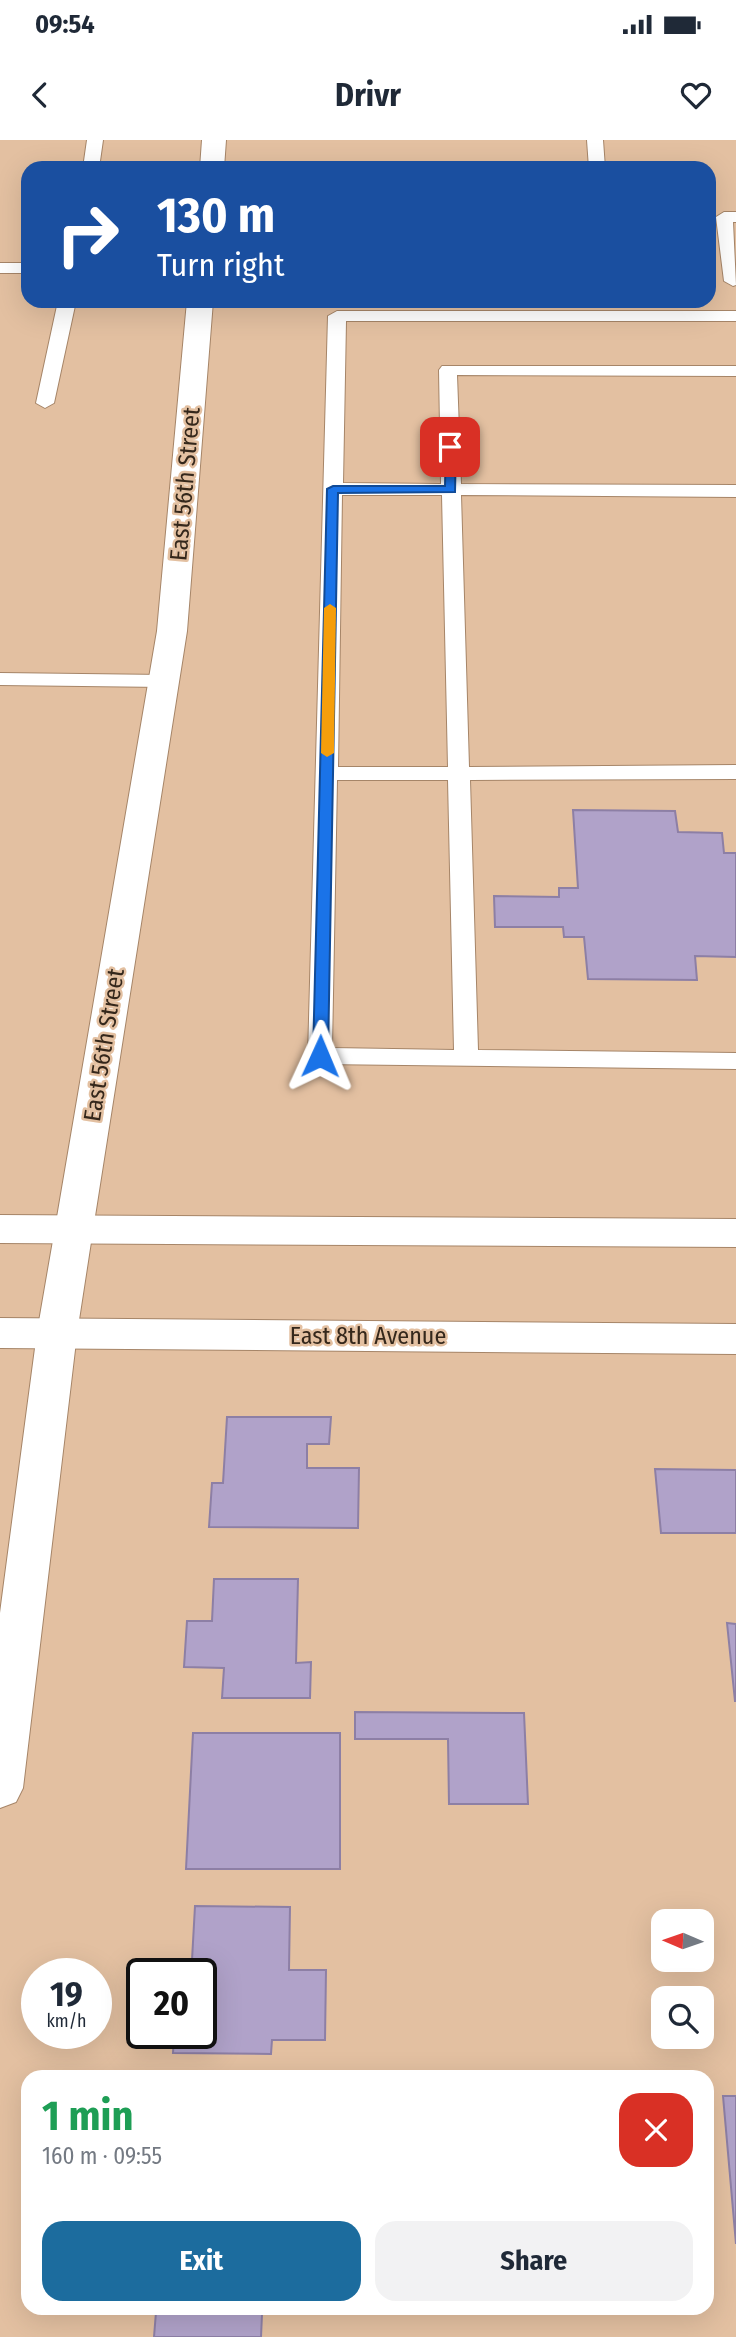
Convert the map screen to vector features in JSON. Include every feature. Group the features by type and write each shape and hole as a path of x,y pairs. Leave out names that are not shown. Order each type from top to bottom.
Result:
{"street":[{"path":"212,161 214,140"},
{"name":"East 56th Street","path":"0,1788 57,1333 172,631 199,308"},
{"path":"0,1229 736,1233"},
{"name":"East 8th Avenue","path":"0,1333 736,1339"}],"lane":[{"path":"92,161 95,140"},
{"path":"595,140 596,161"},
{"path":"723,217 730,281"},
{"path":"0,268 21,268"},
{"path":"46,403 66,308"},
{"path":"736,316 337,316 320,1056 736,1060"},
{"path":"466,1057 448,370 736,371"},
{"path":"333,489 736,491"},
{"path":"0,680 164,681"},
{"path":"327,774 736,772"}],"building":[{"path":"573,810 675,811 678,832 722,833 724,853 736,853 736,957 695,956 697,980 588,979 584,937 564,937 563,927 495,927 494,896 559,897 559,888 578,888"},
{"path":"227,1417 331,1417 329,1444 307,1444 307,1468 359,1468 358,1528 209,1527 212,1483 223,1483"},
{"path":"655,1469 736,1470 736,1533 661,1533"},
{"path":"214,1579 298,1579 296,1663 311,1662 310,1698 222,1698 224,1668 184,1667 187,1621 212,1621"},
{"path":"727,1623 736,1624 736,1701 735,1701"},
{"path":"355,1712 524,1713 528,1804 449,1804 448,1739 355,1739"},
{"path":"193,1733 340,1733 340,1869 186,1869"},
{"path":"195,1906 290,1907 289,1970 326,1970 325,2040 272,2040 271,2054 173,2053 173,2049 217,2049 217,1958 192,1958"},
{"path":"723,2096 736,2096 736,2244"},
{"path":"156,2315 262,2315 261,2337 154,2337"}],"slow traffic":[{"path":"327,753 330,608"}],"route":[{"path":"320,1056 333,489 451,490 450,447"}]}
